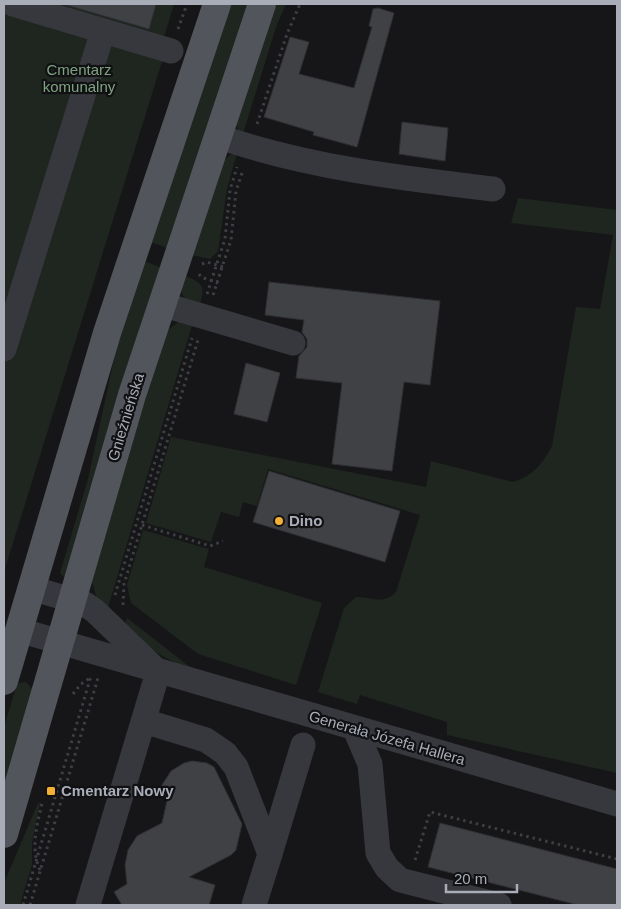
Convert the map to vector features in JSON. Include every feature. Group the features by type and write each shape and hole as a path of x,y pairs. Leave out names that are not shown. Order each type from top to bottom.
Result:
{"main road":[{"path":"4,681 107,333 217,4"},
{"name":"Gnieźnieńska","path":"4,834 161,304 262,4"}],"street":[{"path":"13,4 171,51"},
{"path":"4,349 103,31"},
{"path":"217,136 245,155 378,176 493,189"},
{"path":"161,304 293,343"},
{"name":"Generała Józefa Hallera","path":"31,588 86,604 114,617 158,672"},
{"name":"Generała Józefa Hallera","path":"19,630 617,804"},
{"path":"88,905 158,672"},
{"path":"144,721 206,740 224,753 236,766 270,854"},
{"path":"355,729 370,764 378,853 387,868 400,880 499,905"},
{"path":"254,905 303,745"}],"path":[{"path":"114,617 124,603 124,584 204,316 211,281 225,239 230,190 245,155 287,34 300,4"},
{"path":"114,617 186,356 218,283 231,240 236,191 245,155"},
{"path":"218,283 201,277 200,267 207,262 223,267"},
{"path":"142,525 210,546 223,541"},
{"path":"24,905 98,653"},
{"path":"30,905 96,681 101,673 76,688 70,703"},
{"path":"40,870 36,862 34,846 44,794"},
{"path":"408,882 430,812 617,859"}],"green space":[{"name":"Cmentarz komunalny","path":"4,4 174,4 163,40 168,42 4,572"},
{"path":"230,4 249,4 167,248 150,242"},
{"path":"276,4 286,4 276,27 242,137 235,123"},
{"path":"237,153 227,189 218,251 210,259 191,255 222,162 230,155"},
{"path":"518,198 617,210 617,773 447,735 447,722 360,695 357,704 318,692 344,608 356,597 386,599 396,592 420,515 268,469 257,506 243,502 239,517 221,512 211,542 146,523 171,437 426,487 431,461 513,482 531,473 541,464 552,446 576,307 600,309 613,235 511,223"},
{"path":"144,261 160,267 141,324 68,574 64,577 60,573 88,479 116,350"},
{"path":"185,276 196,281 202,287 199,307 188,301 183,295 182,288"},
{"path":"180,321 193,322 107,611 97,600 92,581 165,332"},
{"path":"143,530 209,549 204,567 322,603 296,685 198,654 131,603 127,585"},
{"path":"127,618 190,667 171,661 154,651 124,627"},
{"path":"26,682 33,690 4,789 4,727 16,687 19,683"},
{"path":"38,803 40,803 32,843 32,865 20,905 4,905 4,883"}],"building":[{"path":"63,4 156,4 149,29"},
{"path":"378,8 394,13 357,147 313,135 314,132 264,117 290,37 309,42 299,74 354,88 372,27 369,26 373,9"},
{"path":"402,122 448,128 445,161 399,154"},
{"path":"269,282 440,301 430,385 404,382 392,471 332,464 342,383 296,378 299,356 307,347 307,339 302,332 304,320 265,315"},
{"path":"246,363 280,373 267,422 234,414"},
{"path":"269,471 400,511 385,562 253,522"},
{"path":"192,761 207,763 214,767 242,824 236,850 231,855 189,877 215,885 209,905 122,905 114,892 127,884 125,865 128,850 137,836 162,823 167,801 162,791 162,785 171,771 184,763"},
{"path":"440,823 617,869 617,905 578,905 428,867"}],"place":[{"name":"Dino","path":"279,521"},
{"name":"Cmentarz Nowy","path":"51,791"}]}
